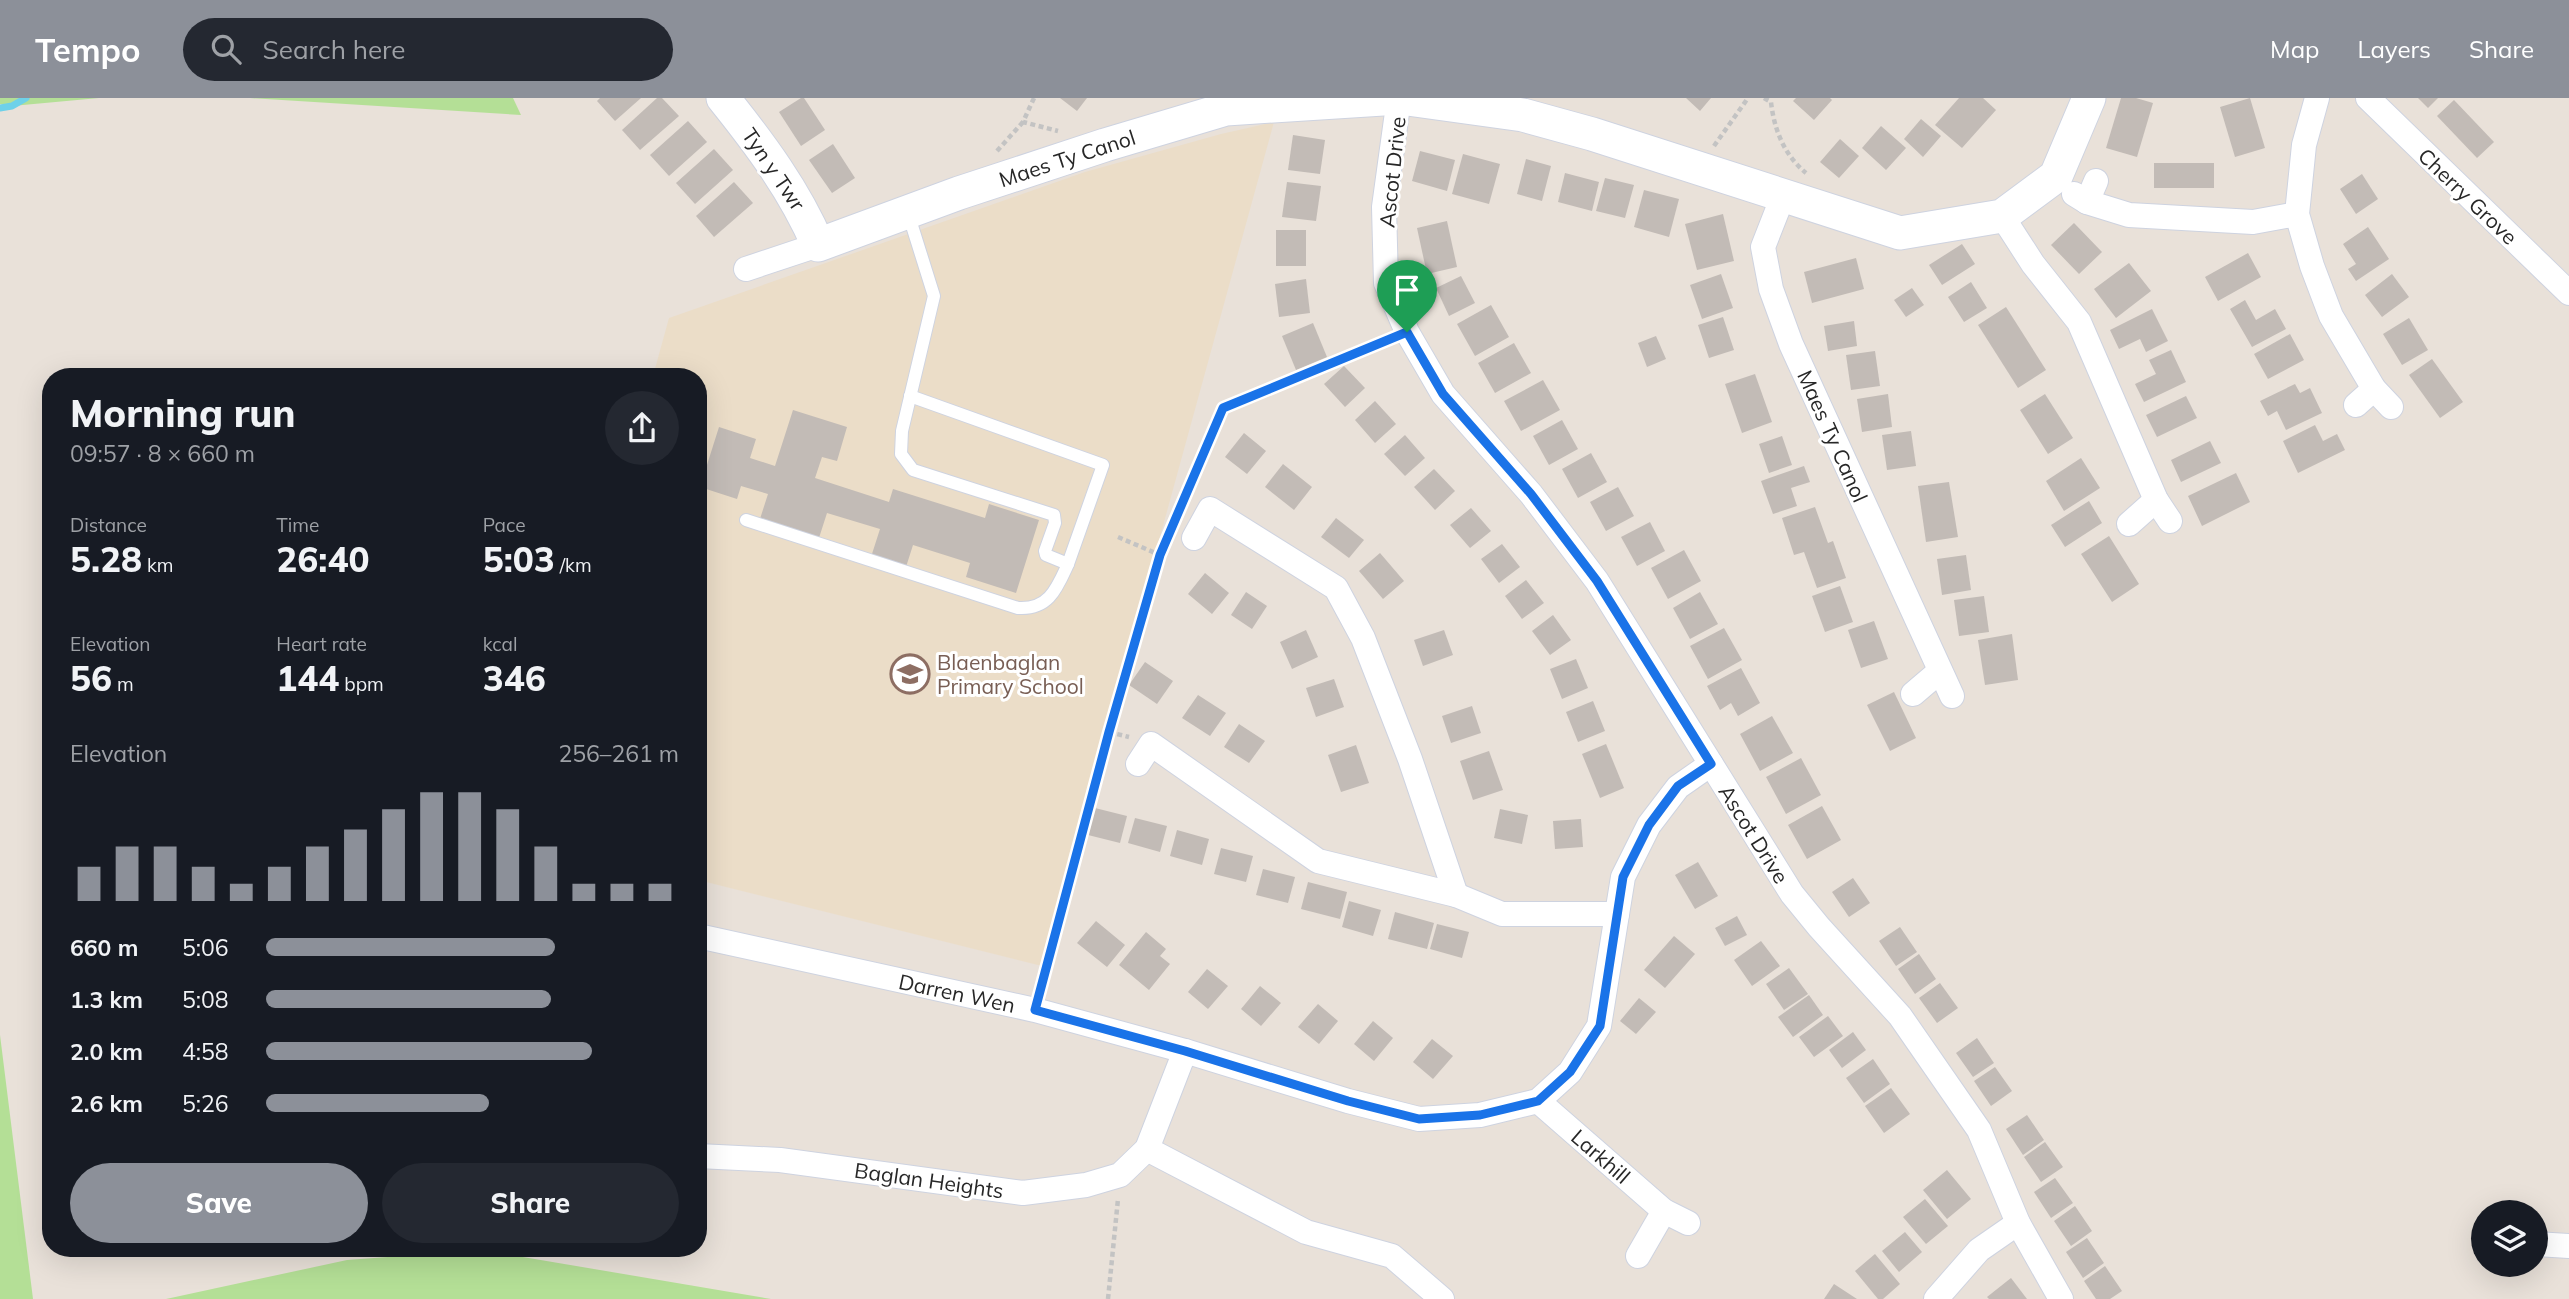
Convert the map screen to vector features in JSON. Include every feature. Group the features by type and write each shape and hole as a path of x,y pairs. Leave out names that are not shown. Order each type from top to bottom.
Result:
{"street":[{"name":"Tyn y Twr","path":"723,98 802,208 818,245"},
{"name":"Maes Ty Canol","path":"746,269 958,193 1226,109 1399,98 1524,106 1699,169 1900,233 2002,216 2056,176 2089,98"},
{"name":"Ascot Drive","path":"1399,98 1384,207 1386,283 1407,332 1443,394 1531,494 1597,581 1792,894 1900,1016 1979,1130 2018,1223 2061,1299"},
{"path":"2318,98 2304,145 2297,214 2312,266 2365,397 2391,407"},
{"name":"Cherry Grove","path":"2368,98 2569,293"},
{"path":"2086,192 2129,215 2253,222 2297,214"},
{"name":"Maes Ty Canol","path":"1783,196 1763,247 1771,289 1791,344 1952,696"},
{"path":"2002,216 2033,264 2079,322 2156,500 2170,521"},
{"path":"2129,524 2156,500"},
{"path":"1194,538 1210,509 1336,588 1363,638 1410,759 1456,895"},
{"path":"1913,694 1940,671"},
{"path":"1138,764 1151,744 1318,861 1456,895 1502,914 1617,914"},
{"name":"Darren Wen","path":"707,938 1035,1010 1419,1119 1480,1115 1538,1101 1570,1072 1600,1026 1623,877 1649,825 1678,786 1711,764"},
{"name":"Baglan Heights","path":"707,1156 780,1160 1023,1193 1086,1185 1120,1175 1147,1149 1185,1051"},
{"name":"Larkhill","path":"1538,1101 1664,1211 1688,1223"},
{"path":"1147,1149 1307,1232 1392,1256 1442,1299"},
{"path":"1638,1256 1664,1211"},
{"path":"1936,1299 1979,1250 2018,1223"},
{"path":"2548,1244 2569,1245"}],"lane":[{"path":"908,213 934,296 900,446 905,462 913,470 1054,515 1055,523 1045,551 1052,559 1068,564"},
{"path":"746,520 1018,608 1035,607 1047,601 1055,592 1068,564 1103,465 910,397"}],"path":[{"path":"1034,98 1023,122 1105,145"},
{"path":"1699,169 1748,98"},
{"path":"1764,98 1771,102 1774,127 1795,164 1813,179"},
{"path":"1035,1010 1109,732 1160,555 1223,408 1407,332"},
{"path":"1118,537 1160,555"},
{"path":"1108,1299 1120,1175"}],"shaded area":[{"name":"Blaenbaglan Primary School","path":"1274,122 1042,966 707,882 707,368 655,368 669,318 1085,172"}],"green space":[{"path":"0,98 99,98 12,106 0,104"},
{"path":"250,98 513,98 521,115"},
{"path":"0,1035 33,1299 0,1299"},
{"path":"388,1257 523,1257 771,1299 166,1299 347,1260"}],"building":[{"path":"600,98 641,98 615,121 597,101"},
{"path":"657,98 662,98 679,116 640,150 622,130"},
{"path":"804,98 825,130 801,146 779,112"},
{"path":"1060,98 1087,98 1077,111"},
{"path":"1686,98 1711,98 1700,111"},
{"path":"1796,98 1832,100 1814,120 1793,101"},
{"path":"1959,98 1983,98 1996,110 1962,148 1935,125"},
{"path":"2121,98 2136,98 2153,103 2137,157 2106,148"},
{"path":"2250,98 2265,148 2235,157 2220,107"},
{"path":"2418,98 2438,98 2428,108"},
{"path":"2454,100 2494,142 2477,158 2437,116"},
{"path":"1921,119 1941,136 1923,157 1904,139"},
{"path":"688,121 707,142 669,176 650,155"},
{"path":"1881,126 1906,148 1886,170 1862,148"},
{"path":"1293,135 1325,140 1320,174 1288,170"},
{"path":"1840,139 1859,156 1839,178 1820,162"},
{"path":"833,144 855,178 832,193 809,160"},
{"path":"714,149 733,170 695,204 676,183"},
{"path":"1420,151 1455,160 1447,191 1412,181"},
{"path":"1463,154 1500,164 1489,204 1452,194"},
{"path":"1526,159 1551,166 1542,201 1517,194"},
{"path":"2154,163 2214,163 2214,188 2154,188"},
{"path":"1565,173 1599,182 1592,211 1558,202"},
{"path":"2362,174 2378,199 2356,214 2340,189"},
{"path":"1605,178 1634,185 1625,218 1596,211"},
{"path":"734,182 753,203 714,237 696,216"},
{"path":"1287,182 1321,186 1316,221 1282,217"},
{"path":"1644,190 1679,199 1669,237 1634,227"},
{"path":"1723,214 1734,261 1697,270 1685,224"},
{"path":"1447,221 1457,267 1427,274 1417,228"},
{"path":"2074,223 2102,252 2079,274 2051,245"},
{"path":"2368,227 2389,259 2356,281 2348,269 2356,264 2343,244"},
{"path":"1276,230 1306,230 1306,266 1276,266"},
{"path":"1962,244 1975,264 1942,285 1929,265"},
{"path":"2248,253 2261,277 2218,301 2205,277"},
{"path":"1856,258 1864,289 1812,303 1804,272"},
{"path":"2129,263 2151,291 2116,318 2094,289"},
{"path":"1721,274 1733,308 1702,319 1690,285"},
{"path":"2392,274 2409,297 2382,317 2365,295"},
{"path":"1461,276 1475,303 1449,316 1436,288"},
{"path":"1306,279 1310,313 1279,317 1275,284"},
{"path":"1971,282 1987,308 1964,322 1948,297"},
{"path":"1912,288 1924,305 1906,317 1894,300"},
{"path":"2245,300 2256,320 2275,309 2286,329 2252,347 2230,309"},
{"path":"1491,305 1509,337 1475,356 1457,324"},
{"path":"2006,307 2046,370 2018,388 1978,325"},
{"path":"2152,309 2168,341 2146,352 2140,339 2119,349 2110,330"},
{"path":"1723,317 1734,350 1709,358 1698,325"},
{"path":"2409,318 2428,350 2402,365 2383,334"},
{"path":"1854,321 1857,346 1828,351 1824,326"},
{"path":"1313,323 1327,357 1296,370 1282,336"},
{"path":"2290,334 2304,360 2268,379 2254,354"},
{"path":"1656,336 1666,359 1647,367 1638,343"},
{"path":"1514,343 1531,373 1495,393 1478,363"},
{"path":"2171,350 2186,382 2144,402 2135,384 2156,374 2149,360"},
{"path":"1875,351 1880,386 1851,390 1846,355"},
{"path":"2432,359 2463,402 2440,418 2409,375"},
{"path":"1344,366 1365,388 1345,407 1324,384"},
{"path":"1755,374 1772,422 1742,433 1725,384"},
{"path":"1543,380 1560,410 1521,431 1504,401"},
{"path":"2295,384 2300,393 2310,388 2322,413 2286,430 2277,411 2268,416 2260,401"},
{"path":"1888,394 1892,427 1862,432 1857,399"},
{"path":"2045,394 2073,438 2048,454 2020,410"},
{"path":"2186,396 2197,418 2157,437 2146,415"},
{"path":"1375,401 1396,424 1375,443 1355,420"},
{"path":"793,410 847,427 837,461 822,457 815,478 889,502 893,489 985,518 989,504 1039,520 1016,593 966,577 970,563 913,545 906,567 871,557 880,529 827,513 818,541 759,522 768,494 741,486 737,499 707,489 707,465 719,427 756,439 750,458 775,466"},
{"path":"1562,420 1578,449 1549,465 1533,436"},
{"path":"2315,425 2323,441 2337,434 2345,450 2298,473 2283,441"},
{"path":"1911,431 1916,466 1887,470 1882,435"},
{"path":"1244,433 1266,451 1247,474 1225,457"},
{"path":"1405,435 1425,458 1405,476 1384,454"},
{"path":"1782,436 1792,465 1769,473 1759,444"},
{"path":"2210,441 2221,463 2181,482 2171,460"},
{"path":"1591,453 1607,482 1578,498 1562,469"},
{"path":"2081,458 2100,488 2064,511 2046,481"},
{"path":"1283,464 1312,487 1294,510 1265,487"},
{"path":"1804,466 1810,482 1791,488 1797,506 1773,514 1761,481"},
{"path":"1434,469 1455,491 1435,510 1414,487"},
{"path":"2236,473 2250,502 2202,526 2188,496"},
{"path":"1949,482 1958,537 1926,542 1918,486"},
{"path":"1618,487 1634,516 1606,531 1590,502"},
{"path":"2089,501 2102,523 2065,547 2051,525"},
{"path":"1815,507 1828,543 1833,541 1846,578 1817,588 1804,552 1794,555 1782,518"},
{"path":"1471,508 1491,531 1470,548 1450,525"},
{"path":"1336,518 1364,540 1349,558 1321,537"},
{"path":"1650,522 1665,551 1637,566 1621,537"},
{"path":"2109,536 2139,584 2112,602 2081,554"},
{"path":"1502,544 1520,567 1499,583 1481,559"},
{"path":"1684,550 1701,581 1668,599 1651,568"},
{"path":"1380,553 1404,581 1383,599 1359,571"},
{"path":"1966,555 1971,590 1942,595 1937,559"},
{"path":"1205,573 1229,593 1212,614 1188,594"},
{"path":"1526,580 1544,603 1522,619 1505,596"},
{"path":"1840,586 1853,622 1825,632 1812,596"},
{"path":"1246,592 1267,606 1252,629 1231,615"},
{"path":"1700,592 1718,624 1690,639 1673,608"},
{"path":"1984,596 1989,632 1959,636 1954,600"},
{"path":"1553,615 1571,640 1550,655 1532,631"},
{"path":"1874,621 1888,659 1861,668 1848,630"},
{"path":"1724,628 1742,660 1708,679 1690,646"},
{"path":"1306,630 1318,657 1292,669 1280,642"},
{"path":"1444,630 1453,655 1423,666 1414,640"},
{"path":"2012,634 2018,680 1985,685 1978,640"},
{"path":"1576,659 1588,688 1562,699 1550,669"},
{"path":"1145,662 1173,681 1157,704 1129,685"},
{"path":"1741,668 1760,703 1738,716 1731,703 1720,710 1707,686"},
{"path":"1334,679 1344,707 1316,717 1306,688"},
{"path":"1894,692 1916,738 1890,751 1867,705"},
{"path":"1198,695 1226,713 1210,736 1182,718"},
{"path":"1593,701 1605,731 1578,742 1566,712"},
{"path":"1472,706 1481,733 1451,743 1442,716"},
{"path":"1772,716 1793,753 1760,771 1740,734"},
{"path":"1239,724 1265,741 1249,763 1224,747"},
{"path":"1606,744 1624,788 1600,798 1582,754"},
{"path":"1356,745 1369,783 1341,792 1328,755"},
{"path":"1489,751 1503,790 1473,800 1460,761"},
{"path":"1801,758 1821,795 1786,814 1766,777"},
{"path":"1822,806 1841,840 1807,859 1788,825"},
{"path":"1091,807 1127,816 1120,843 1084,834"},
{"path":"1500,809 1528,815 1522,844 1494,838"},
{"path":"1135,818 1167,826 1160,852 1128,843"},
{"path":"1581,819 1583,847 1555,849 1553,821"},
{"path":"1177,830 1209,839 1202,865 1170,856"},
{"path":"1221,848 1253,856 1246,882 1214,874"},
{"path":"1698,862 1718,896 1695,909 1675,875"},
{"path":"1263,869 1295,877 1288,903 1256,895"},
{"path":"1853,878 1870,903 1849,917 1832,892"},
{"path":"1308,882 1347,892 1340,919 1301,909"},
{"path":"1349,901 1381,910 1373,936 1342,927"},
{"path":"1395,912 1434,923 1427,949 1388,939"},
{"path":"1737,916 1747,935 1725,946 1715,928"},
{"path":"1096,921 1125,945 1107,967 1077,943"},
{"path":"1437,924 1469,932 1462,958 1430,949"},
{"path":"1900,927 1917,952 1896,966 1879,941"},
{"path":"1146,932 1166,949 1160,956 1170,964 1149,990 1119,965"},
{"path":"1674,936 1695,954 1665,988 1644,970"},
{"path":"1761,941 1780,966 1752,986 1734,960"},
{"path":"1919,954 1936,979 1915,994 1898,969"},
{"path":"1789,968 1808,994 1784,1010 1766,984"},
{"path":"1207,969 1228,986 1208,1009 1188,992"},
{"path":"1940,983 1958,1008 1937,1023 1919,998"},
{"path":"1260,986 1281,1003 1261,1026 1241,1009"},
{"path":"1809,995 1823,1015 1793,1037 1778,1017"},
{"path":"1639,998 1656,1012 1636,1034 1620,1021"},
{"path":"1318,1004 1338,1021 1319,1044 1298,1027"},
{"path":"1828,1016 1843,1036 1814,1057 1799,1037"},
{"path":"1373,1021 1393,1038 1374,1061 1354,1044"},
{"path":"1853,1032 1866,1050 1842,1068 1829,1050"},
{"path":"1977,1038 1994,1063 1973,1077 1956,1053"},
{"path":"1432,1039 1453,1056 1433,1079 1413,1062"},
{"path":"1873,1059 1890,1084 1864,1103 1846,1078"},
{"path":"1995,1067 2012,1091 1991,1106 1974,1081"},
{"path":"1891,1088 1910,1114 1884,1133 1865,1106"},
{"path":"2027,1115 2044,1140 2023,1155 2006,1129"},
{"path":"2045,1142 2063,1167 2041,1182 2024,1157"},
{"path":"1947,1170 1971,1199 1947,1219 1923,1190"},
{"path":"2055,1178 2073,1203 2051,1218 2034,1192"},
{"path":"1925,1199 1948,1226 1926,1244 1903,1217"},
{"path":"2075,1206 2092,1231 2071,1246 2054,1221"},
{"path":"1905,1232 1922,1252 1899,1272 1882,1251"},
{"path":"2087,1238 2104,1263 2083,1278 2066,1252"},
{"path":"1875,1254 1900,1284 1883,1299 1878,1299 1855,1271"},
{"path":"2105,1266 2122,1291 2110,1299 2096,1299 2084,1281"},
{"path":"2011,1278 2027,1299 1987,1297"},
{"path":"1834,1284 1857,1299 1824,1299"}],"waterway":[{"path":"0,108 12,106 26,98"}],"place":[{"name":"Blaenbaglan Primary School","path":"910,674"}],"route":[{"path":"1407,332 1443,394 1531,494 1597,581 1711,764 1678,786 1649,825 1623,877 1600,1026 1570,1072 1538,1101 1480,1115 1419,1119 1035,1010 1109,732 1160,555 1223,408 1407,332"}]}
